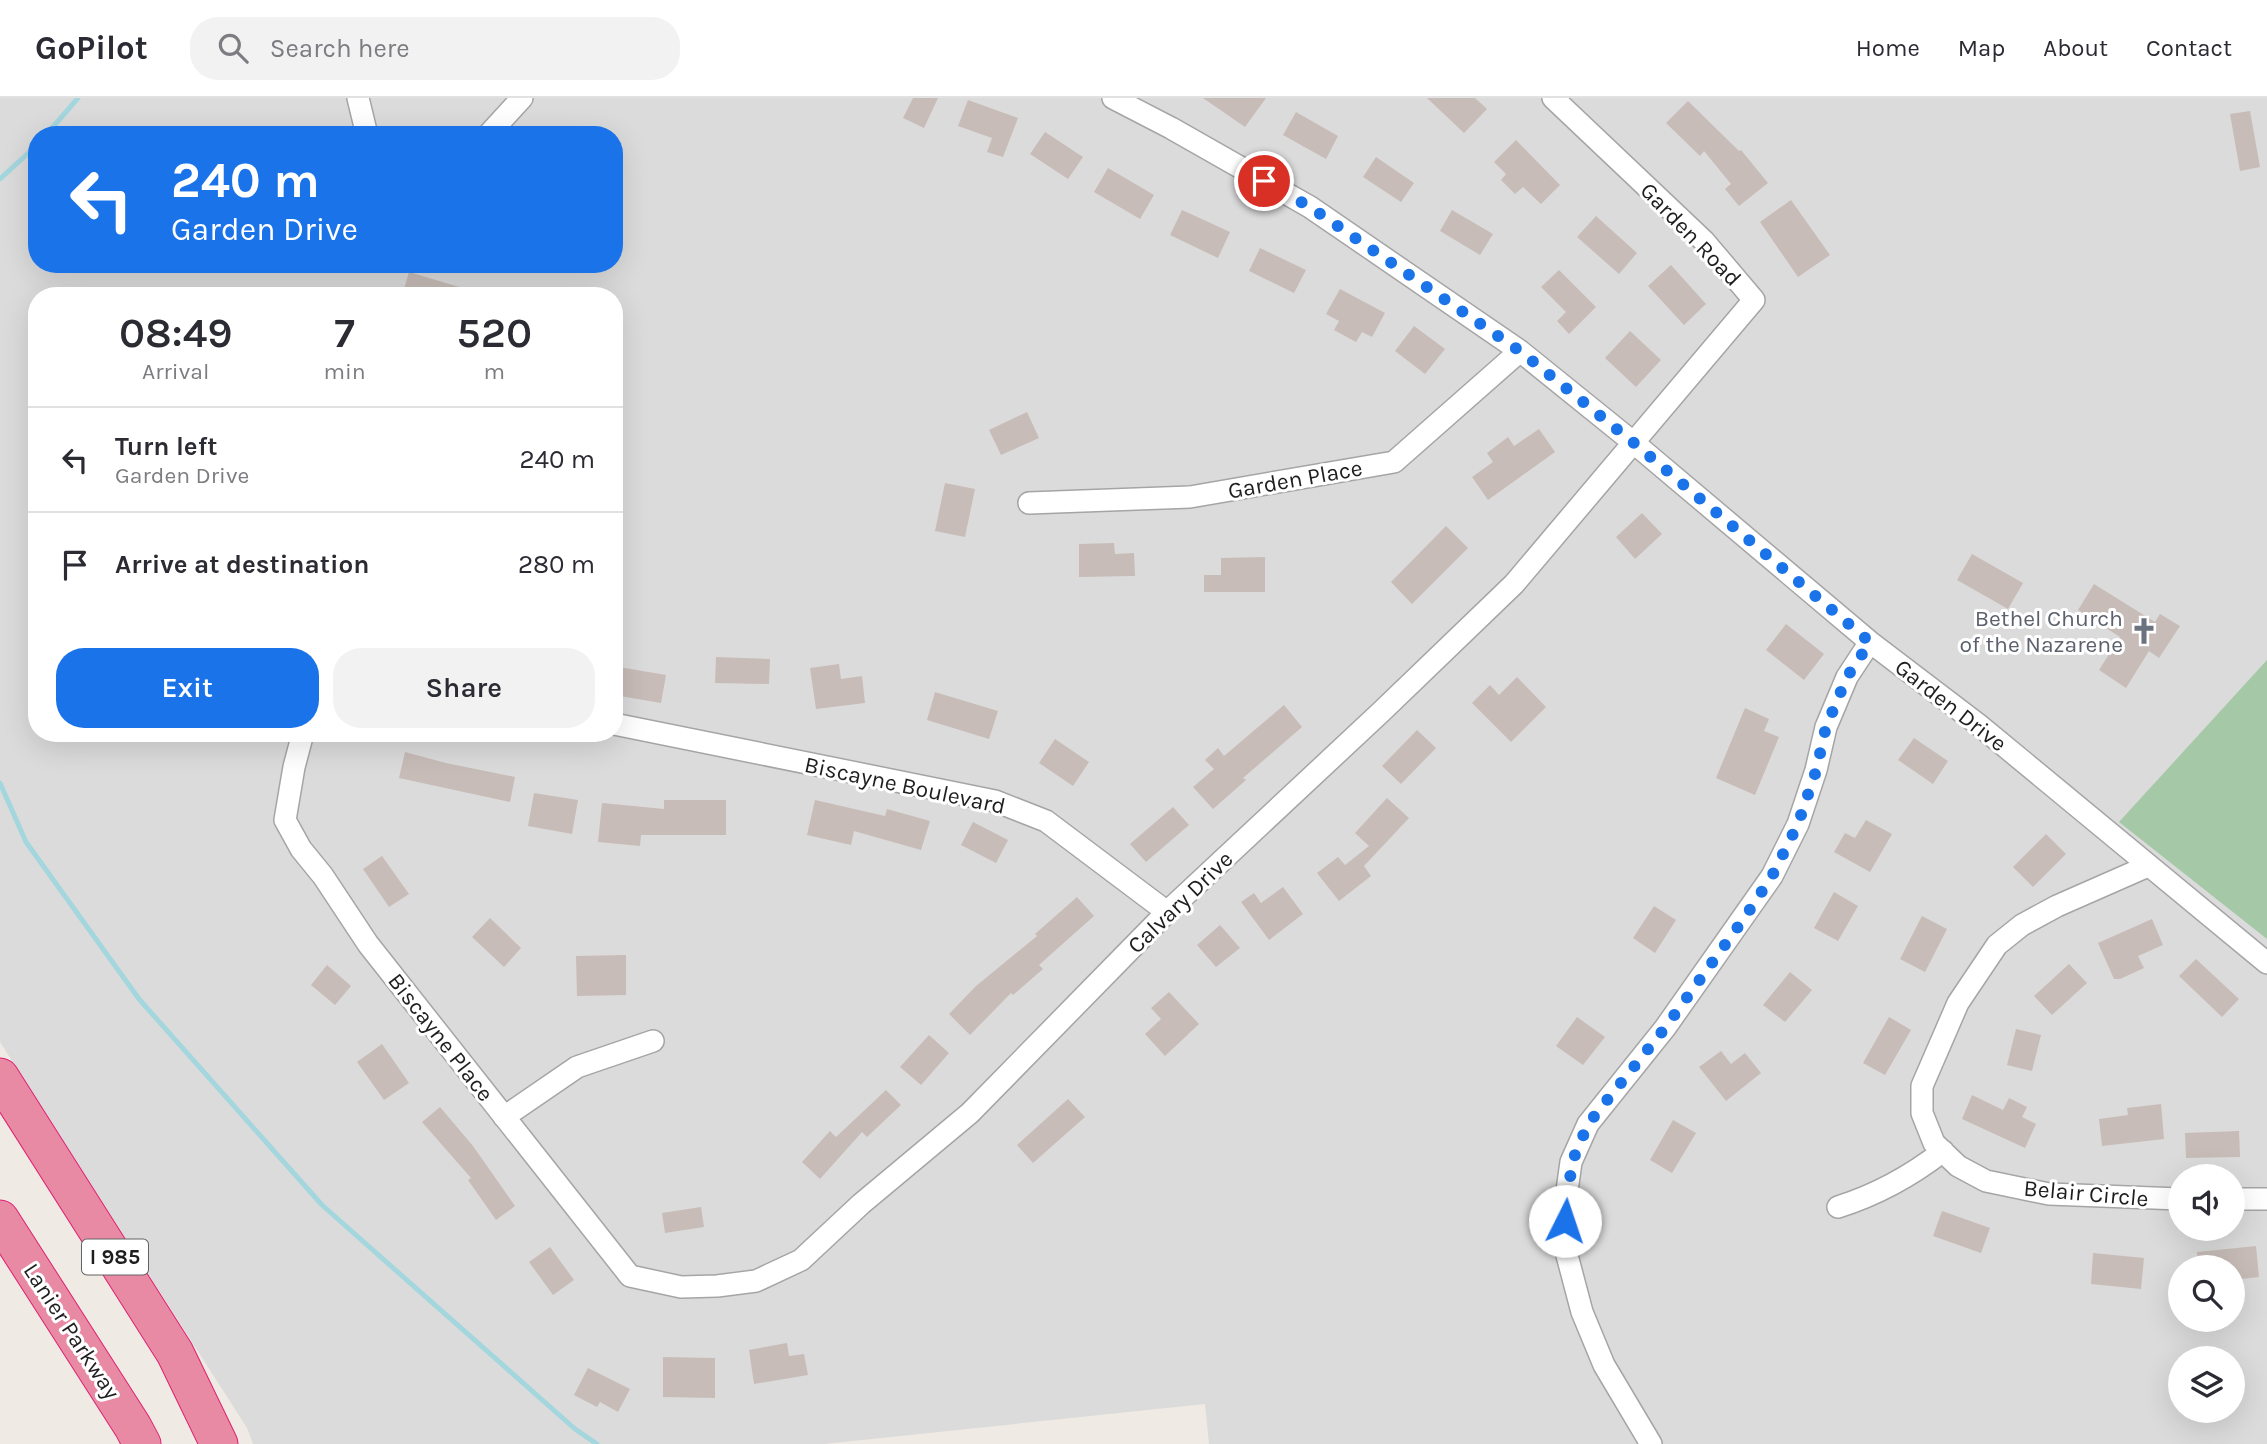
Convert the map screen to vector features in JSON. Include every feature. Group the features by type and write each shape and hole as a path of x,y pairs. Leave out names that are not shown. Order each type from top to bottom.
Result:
{"highway":[{"name":"I 985","path":"0,1077 175,1353 219,1444"},
{"name":"Lanier Parkway","path":"0,1219 142,1444"}],"street":[{"path":"358,98 365,126"},
{"path":"496,126 522,98"},
{"name":"Garden Drive","path":"1113,98 1310,207 1520,351 1634,443 1870,642 1979,725 2267,963"},
{"name":"Garden Road","path":"1553,98 1704,241 1754,300 1634,443"},
{"name":"Garden Place","path":"1029,503 1190,496 1394,462 1520,351"},
{"name":"Calvary Drive","path":"681,1287 756,1281 801,1260 861,1204 970,1113 1167,912 1514,584 1634,443"},
{"path":"1651,1444 1604,1365 1582,1312 1564,1244 1566,1198 1572,1162 1588,1124 1665,1028 1772,876 1798,824 1816,771 1826,727 1847,677 1870,642"},
{"name":"Biscayne Boulevard","path":"623,726 995,801 1046,821 1167,912"},
{"name":"Biscayne Place","path":"301,742 285,820 301,849 323,876 368,944 630,1276 681,1287"},
{"name":"Belair Circle","path":"2148,866 2057,906 2022,925 1997,945 1974,975 1958,1003 1922,1086 1923,1113 1934,1143 1958,1166 1986,1181 2049,1194 2168,1199"},
{"path":"504,1117 577,1067 653,1041"},
{"path":"1838,1207 1867,1198 1923,1167 1943,1151"},
{"path":"2245,1199 2267,1199"}],"shaded area":[{"path":"0,98 2267,98 2267,1444 1209,1444 1205,1404 824,1444 253,1444 247,1428 0,1042"}],"green space":[{"path":"2267,660 2267,939 2119,822"}],"building":[{"path":"913,98 938,98 924,128 903,118"},
{"path":"1203,98 1266,98 1245,127"},
{"path":"1427,98 1475,98 1487,109 1464,133"},
{"path":"968,100 1018,118 1003,157 987,152 992,138 958,126"},
{"path":"1688,101 1741,150 1768,183 1739,206 1725,189 1731,184 1704,151 1700,156 1666,123"},
{"path":"2250,111 2260,167 2240,171 2230,114"},
{"path":"1296,112 1338,136 1326,159 1283,135"},
{"path":"1045,132 1083,157 1068,179 1030,154"},
{"path":"1516,140 1560,185 1541,204 1523,187 1515,194 1501,180 1506,174 1494,162"},
{"path":"1376,157 1414,183 1401,202 1363,177"},
{"path":"1108,168 1154,195 1140,219 1094,192"},
{"path":"1791,200 1830,255 1798,277 1760,222"},
{"path":"1182,210 1230,232 1218,258 1170,235"},
{"path":"1452,210 1493,234 1480,255 1440,231"},
{"path":"1596,216 1637,253 1619,274 1577,237"},
{"path":"1260,248 1306,270 1294,293 1249,271"},
{"path":"1671,265 1706,304 1684,325 1648,286"},
{"path":"1559,270 1596,307 1569,334 1557,321 1566,312 1541,287"},
{"path":"409,273 412,273 459,287 405,287"},
{"path":"1340,289 1385,313 1372,337 1362,332 1356,342 1334,330 1339,321 1326,314"},
{"path":"1414,326 1445,349 1425,374 1395,351"},
{"path":"1630,331 1661,360 1636,387 1605,358"},
{"path":"1027,412 1039,438 1001,455 989,430"},
{"path":"1539,429 1555,452 1488,500 1472,477 1493,462 1487,453 1508,437 1514,446"},
{"path":"945,483 975,489 965,537 935,531"},
{"path":"1642,513 1662,534 1635,559 1616,537"},
{"path":"1446,526 1468,548 1412,604 1391,582"},
{"path":"1114,543 1115,554 1134,553 1135,576 1079,577 1079,544"},
{"path":"1972,554 2023,583 2008,609 1957,580"},
{"path":"1265,557 1265,592 1204,592 1204,575 1221,575 1221,558"},
{"name":"Bethel Church of the Nazarene","path":"2094,584 2155,622 2160,614 2180,626 2159,658 2149,651 2126,688 2099,670 2120,637 2078,610"},
{"path":"1786,624 1824,654 1804,680 1766,650"},
{"path":"716,657 770,659 769,684 715,683"},
{"path":"839,664 841,679 862,676 865,703 816,709 810,668"},
{"path":"623,668 666,675 661,703 623,697"},
{"path":"1517,677 1546,707 1511,742 1472,703 1490,685 1499,695"},
{"path":"935,692 998,711 989,739 927,720"},
{"path":"1284,705 1302,727 1243,778 1246,780 1213,809 1193,787 1214,769 1205,760 1218,748 1224,756"},
{"path":"1745,708 1769,719 1764,731 1779,737 1755,795 1716,778"},
{"path":"1417,730 1436,748 1401,784 1382,766"},
{"path":"1914,738 1948,761 1933,784 1898,760"},
{"path":"1055,739 1089,762 1073,786 1039,763"},
{"path":"405,752 515,777 510,802 399,778"},
{"path":"534,793 578,800 572,834 528,826"},
{"path":"1387,798 1409,818 1364,866 1371,876 1339,901 1317,873 1338,857 1345,865 1369,846 1355,833"},
{"path":"664,800 726,800 726,835 641,835 640,846 598,842 602,803 664,809"},
{"path":"815,800 885,816 887,809 930,821 921,850 854,831 851,845 807,835"},
{"path":"1173,807 1189,825 1146,862 1130,844"},
{"path":"1866,820 1892,834 1870,872 1834,852 1845,833 1855,838"},
{"path":"973,822 1008,840 996,863 961,845"},
{"path":"2046,834 2066,854 2033,887 2013,867"},
{"path":"382,856 409,894 389,907 363,869"},
{"path":"1283,887 1303,914 1269,940 1241,902 1254,893 1261,903"},
{"path":"1834,892 1858,906 1838,941 1814,928"},
{"path":"1077,897 1094,916 1039,965 1043,969 1013,995 1011,993 970,1035 949,1014 976,986 1037,936 1035,934"},
{"path":"1654,906 1676,920 1655,953 1633,938"},
{"path":"1922,916 1947,929 1925,972 1900,959"},
{"path":"490,918 521,948 504,967 472,937"},
{"path":"2152,919 2163,945 2138,956 2144,968 2114,979 2098,943"},
{"path":"1220,925 1240,948 1216,967 1197,945"},
{"path":"626,955 626,995 577,996 576,956"},
{"path":"2196,959 2239,999 2222,1017 2179,976"},
{"path":"2069,964 2087,983 2052,1015 2034,996"},
{"path":"327,965 351,986 335,1005 311,985"},
{"path":"1790,972 1812,990 1785,1022 1763,1005"},
{"path":"1169,992 1199,1024 1165,1056 1145,1034 1161,1019 1151,1008"},
{"path":"1577,1017 1605,1037 1583,1065 1556,1046"},
{"path":"1889,1017 1911,1030 1885,1075 1863,1063"},
{"path":"2016,1029 2041,1035 2032,1071 2007,1065"},
{"path":"929,1035 949,1053 921,1085 900,1067"},
{"path":"382,1044 409,1083 384,1100 357,1062"},
{"path":"1721,1051 1731,1064 1745,1053 1761,1073 1726,1101 1699,1067"},
{"path":"886,1090 901,1105 867,1137 862,1132 820,1179 802,1162 830,1131 836,1137"},
{"path":"1972,1095 2003,1110 2009,1098 2027,1107 2022,1117 2036,1124 2025,1148 1962,1119"},
{"path":"1068,1099 1085,1117 1033,1163 1017,1145"},
{"path":"2161,1104 2164,1139 2102,1146 2099,1119 2128,1115 2127,1108"},
{"path":"440,1107 473,1146 515,1206 496,1220 468,1180 471,1178 422,1122"},
{"path":"1673,1120 1696,1133 1672,1173 1650,1160"},
{"path":"2239,1131 2240,1157 2186,1158 2185,1133"},
{"path":"701,1207 704,1227 665,1233 662,1213"},
{"path":"1942,1211 1990,1228 1981,1253 1933,1236"},
{"path":"2256,1246 2259,1277 2245,1279 2245,1255 2197,1255 2197,1252"},
{"path":"550,1247 574,1280 553,1295 529,1262"},
{"path":"2093,1253 2144,1258 2141,1289 2091,1284"},
{"path":"787,1343 789,1356 804,1354 808,1375 754,1384 749,1350"},
{"path":"663,1357 715,1358 715,1398 663,1397"},
{"path":"588,1368 630,1389 618,1412 600,1402 597,1407 574,1395"}],"waterway":[{"path":"54,126 78,98"},
{"path":"0,179 28,153"},
{"path":"0,783 26,842 139,999 322,1205 575,1429 597,1444"}],"place":[{"name":"Bethel Church of the Nazarene","path":"2144,631"}],"route":[{"path":"1264,181 1310,207 1520,351 1634,443 1870,642 1847,677 1826,727 1816,771 1798,824 1772,876 1665,1028 1588,1124 1572,1162 1565,1221"}]}
